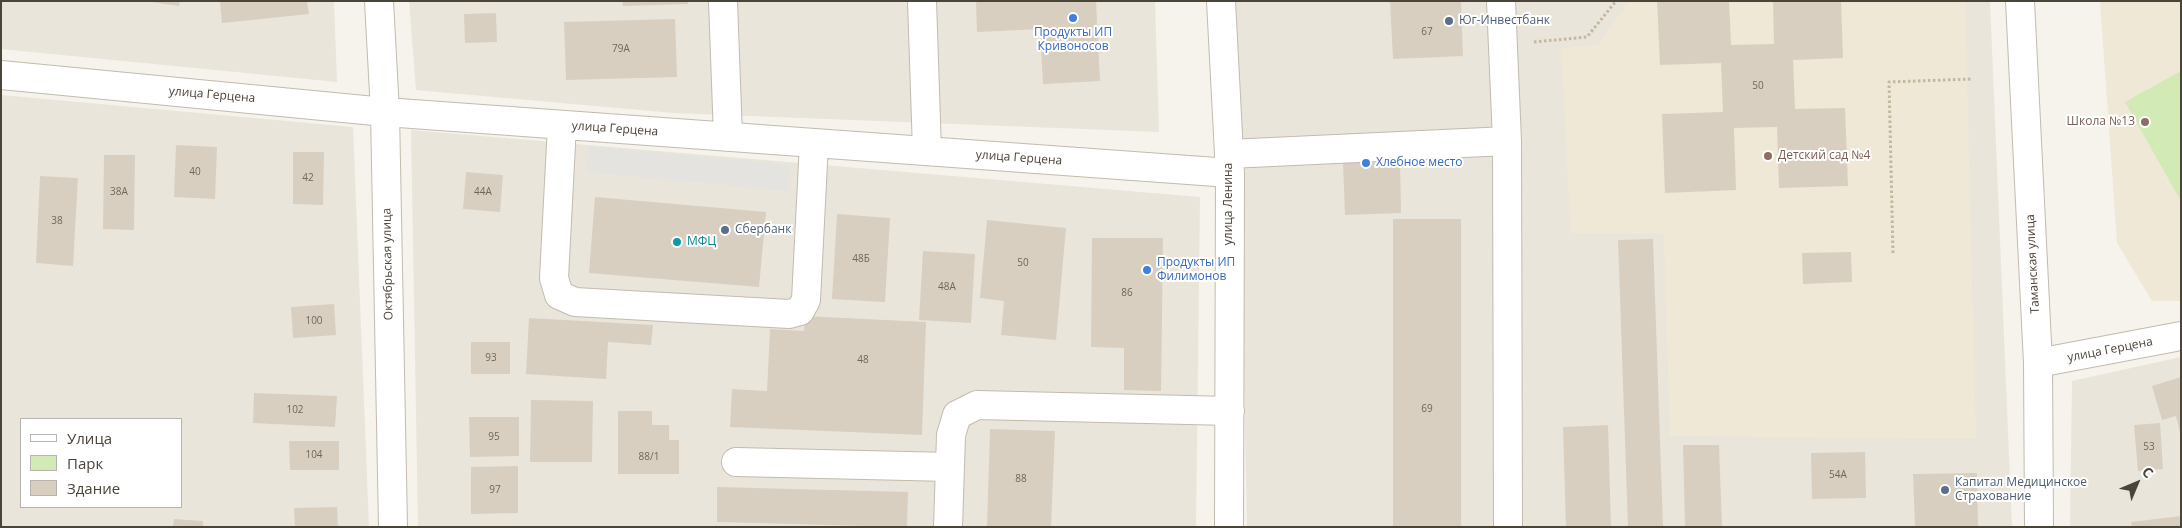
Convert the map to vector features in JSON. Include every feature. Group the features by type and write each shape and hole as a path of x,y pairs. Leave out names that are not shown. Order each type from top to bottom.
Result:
{"street":[{"name":"Октябрьская улица","path":"379,1 385,112 393,527"},
{"path":"723,1 728,137"},
{"path":"922,1 927,152"},
{"name":"улица Ленина","path":"1221,1 1230,164 1229,527"},
{"path":"1501,1 1507,141 1508,527"},
{"name":"Таманская улица","path":"2020,1 2038,363 2039,527"},
{"name":"улица Герцена","path":"1,75 385,112 927,152 1230,164 1507,141"},
{"path":"562,125 554,278 559,294 575,302 789,314 800,311 806,300 814,143"},
{"name":"улица Герцена","path":"2038,363 2181,336"},
{"path":"948,527 951,434 957,415 977,405 1230,411"},
{"path":"736,462 950,467"}],"path":[{"path":"1564,40 1587,37 1616,1"},
{"path":"1893,253 1889,82 1972,79"}],"shaded area":[{"path":"1,1 334,1 337,82 1,49"},
{"path":"409,1 1155,1 1159,132 673,113 416,90"},
{"path":"1236,1 1990,1 2012,527 1247,527"},
{"name":"Детский сад №4","path":"1629,1 1965,1 1976,439 1670,436 1664,234 1571,233 1561,48 1598,45"},
{"name":"Школа №13","path":"2100,1 2181,1 2181,301 2152,301 2117,243"},
{"path":"1,95 353,127 369,527 1,527"},
{"path":"411,130 1200,197 1196,527 418,527"},
{"path":"588,146 790,165 788,191 586,172"},
{"path":"2181,357 2181,527 2070,527 2072,381"}],"green space":[{"path":"2181,71 2181,201 2125,102"}],"building":[{"path":"144,1 180,1 179,6"},
{"path":"220,1 307,1 309,14 222,23"},
{"path":"622,1 688,1 688,4 623,6"},
{"path":"976,1 1096,1 1100,81 1043,84 1040,29 977,32"},
{"path":"1390,1 1461,1 1463,56 1393,59"},
{"path":"1657,1 1729,1 1731,45 1774,44 1773,1 1841,1 1843,58 1793,60 1795,109 1845,108 1848,186 1779,188 1777,127 1734,128 1736,190 1665,193 1662,114 1723,112 1721,63 1660,65"},
{"path":"496,13 497,42 465,43 464,14"},
{"path":"675,19 677,77 566,80 564,22"},
{"path":"176,145 217,147 215,199 174,197"},
{"path":"293,152 324,152 323,205 293,204"},
{"path":"104,155 135,155 134,230 103,229"},
{"path":"1400,162 1401,213 1345,215 1343,163"},
{"path":"466,172 503,175 500,212 463,209"},
{"path":"40,176 78,178 73,266 36,263"},
{"name":"МФЦ","path":"595,197 766,212 759,287 589,273"},
{"path":"837,214 890,218 885,302 832,299"},
{"path":"1393,219 1461,219 1461,527 1393,527"},
{"path":"987,220 1066,228 1056,340 1001,335 1004,301 980,298"},
{"path":"1092,238 1163,238 1161,391 1124,390 1124,348 1091,347"},
{"path":"1653,239 1663,527 1628,527 1618,240"},
{"path":"923,251 975,254 971,323 919,320"},
{"path":"1851,252 1852,282 1803,284 1802,253"},
{"path":"334,304 336,335 293,338 291,307"},
{"path":"805,316 926,322 922,435 730,427 732,389 767,391 770,329 804,331"},
{"path":"529,318 653,325 651,345 608,342 606,379 526,374"},
{"path":"471,342 510,342 510,374 471,374"},
{"path":"2181,377 2180,432 2176,416 2162,420 2152,386"},
{"path":"254,393 337,396 335,427 253,423"},
{"path":"531,400 593,401 592,462 530,462"},
{"path":"618,411 652,411 652,425 669,425 669,440 679,440 679,474 618,474"},
{"path":"469,417 519,417 519,456 470,457"},
{"path":"2160,423 2163,469 2138,471 2134,425"},
{"path":"1608,425 1611,527 1566,527 1563,427"},
{"path":"990,429 1055,431 1051,527 987,527"},
{"path":"289,441 339,441 339,470 290,470"},
{"path":"1683,445 1719,445 1722,527 1685,527"},
{"path":"1865,452 1866,498 1812,499 1811,453"},
{"path":"518,466 518,513 471,514 471,467"},
{"path":"1977,473 1978,527 1915,527 1913,474"},
{"path":"717,487 908,492 907,527 717,522"},
{"path":"337,507 338,527 295,527 294,508"},
{"path":"2181,516 2181,527 2132,527 2131,522"},
{"path":"174,519 203,521 203,527 173,527"}],"place":[{"name":"Продукты ИП Кривоносов","path":"1073,18"},
{"name":"Юг-Инвестбанк","path":"1449,21"},
{"name":"Школа №13","path":"2145,122"},
{"name":"Детский сад №4","path":"1768,156"},
{"name":"Хлебное место","path":"1366,163"},
{"name":"Сбербанк","path":"725,230"},
{"name":"МФЦ","path":"677,242"},
{"name":"Продукты ИП Филимонов","path":"1147,270"},
{"name":"Капитал Медицинское Страхование","path":"1945,490"}]}
